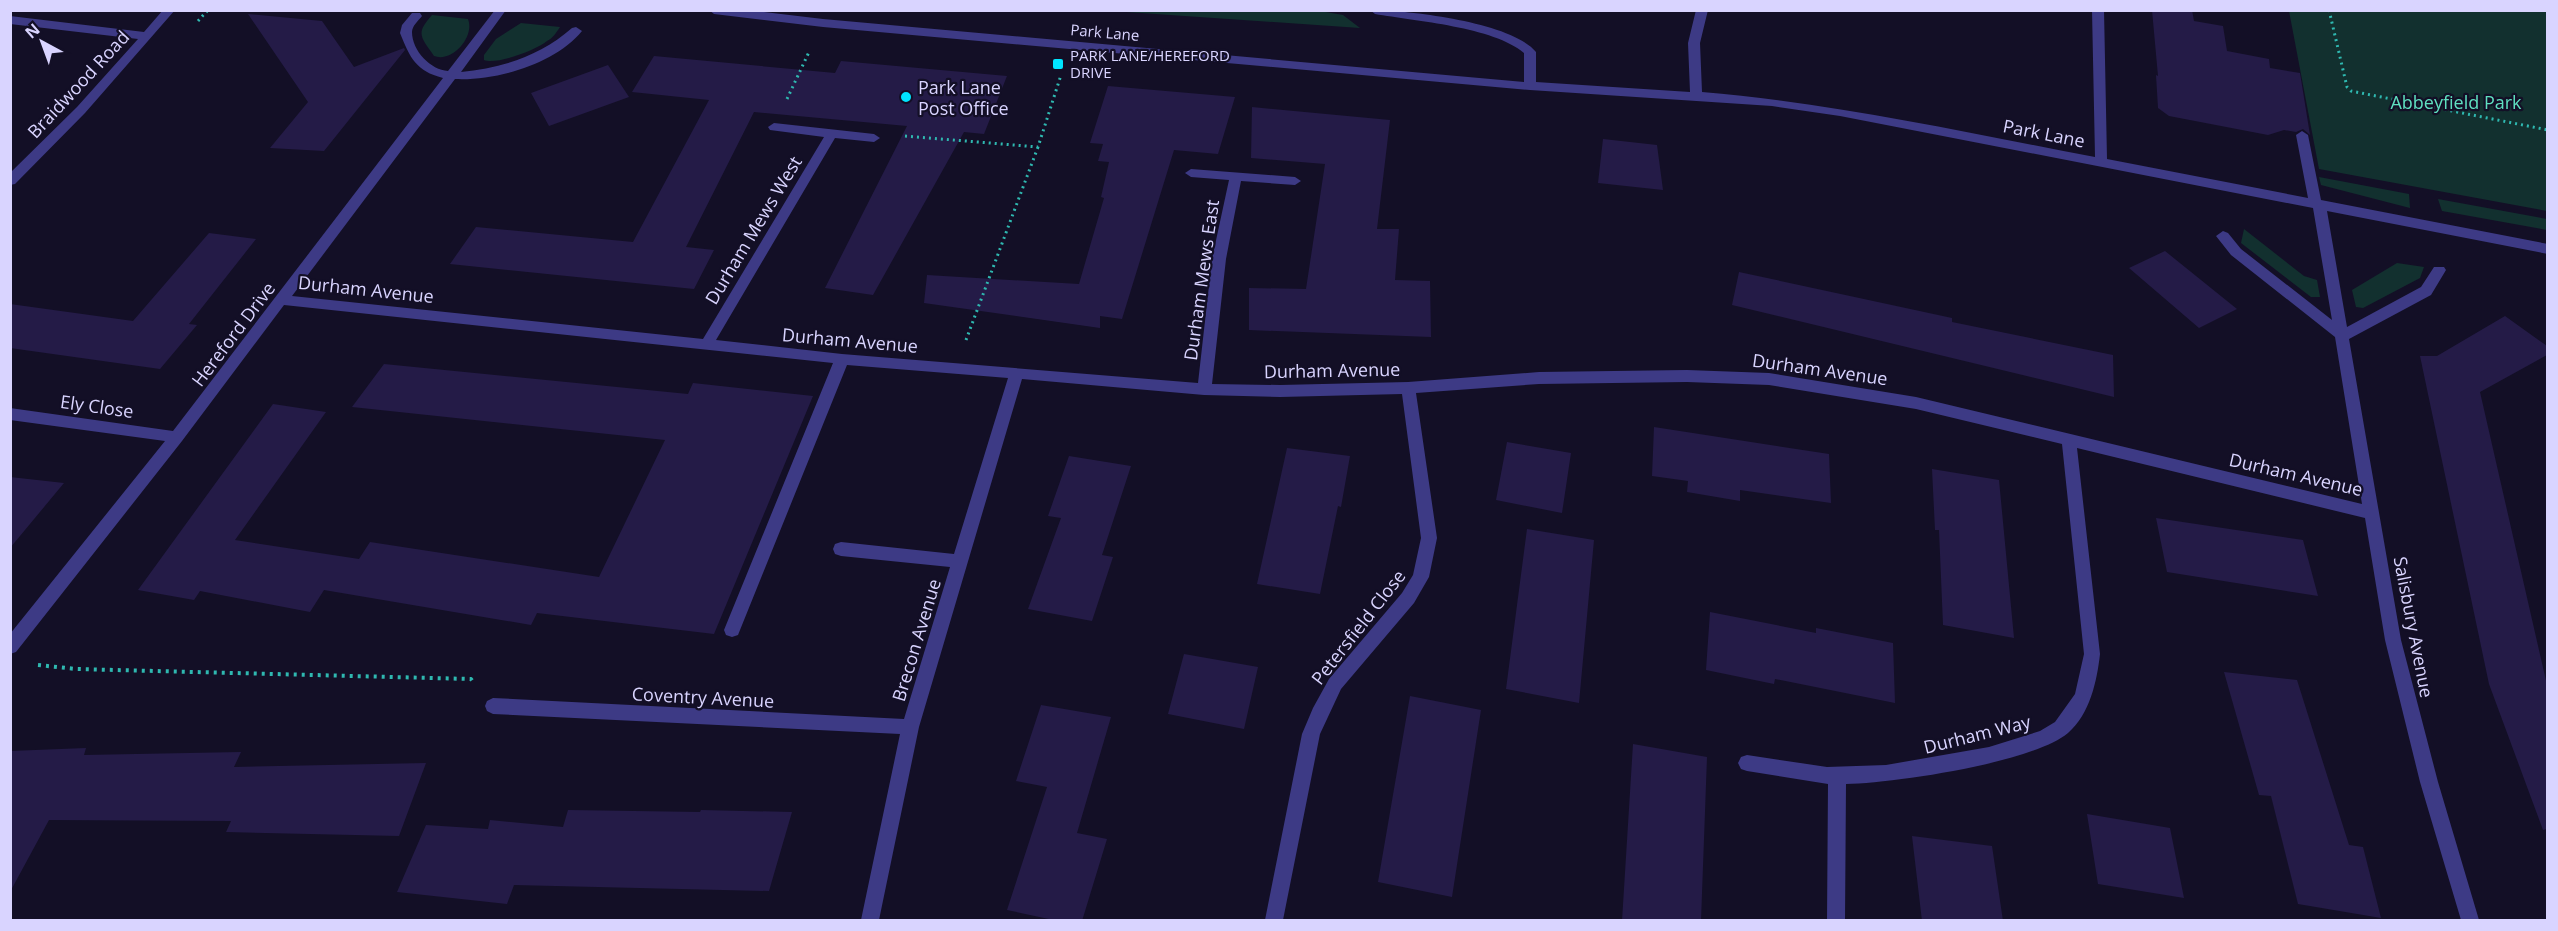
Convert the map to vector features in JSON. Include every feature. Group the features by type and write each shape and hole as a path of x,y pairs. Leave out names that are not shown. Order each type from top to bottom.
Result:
{"street":[{"name":"Braidwood Road","path":"10,181 81,110 170,10"},
{"name":"Hereford Drive","path":"10,647 177,437 501,10"},
{"name":"Park Lane","path":"714,10 823,23 1071,46 1530,86 1696,96 1840,112 2547,249"},
{"path":"1375,10 1499,33 1520,42 1530,52 1530,86"},
{"path":"1696,96 1694,43 1702,10"},
{"path":"2098,10 2101,163"},
{"path":"416,16 408,25 406,33 421,63 432,72 451,76 481,74 538,56 553,49 576,31"},
{"path":"10,20 148,36"},
{"name":"Durham Mews West","path":"774,127 874,138"},
{"name":"Durham Mews West","path":"706,346 832,133"},
{"name":"Salisbury Avenue","path":"2302,135 2343,336 2393,640 2429,782 2470,921"},
{"name":"Durham Mews East","path":"1191,173 1295,181"},
{"name":"Durham Mews East","path":"1204,389 1219,259 1236,176"},
{"path":"2223,236 2236,252 2343,336 2426,291 2439,270"},
{"name":"Durham Avenue","path":"282,300 706,346 955,370 1204,389 1280,391 1408,388 1539,378 1687,376 1768,379 1916,403 2372,513"},
{"path":"732,630 842,359"},
{"name":"Brecon Avenue","path":"870,921 910,727 1016,375"},
{"name":"Petersfield Close","path":"1274,921 1311,734 1319,713 1335,684 1408,598 1421,578 1429,538 1408,388"},
{"name":"Ely Close","path":"10,414 177,437"},
{"name":"Durham Way","path":"1747,763 1837,776 1886,775 2018,747 2058,730 2071,718 2089,679 2092,654 2069,439"},
{"path":"842,549 960,561"},
{"name":"Coventry Avenue","path":"493,706 910,727"},
{"path":"1836,921 1837,776"}],"path":[{"path":"2329,10 2347,87 2351,91 2547,129"},
{"path":"774,127 823,23"},
{"path":"955,370 1038,147 1071,46"},
{"path":"874,138 887,135 1038,147"},
{"path":"32,665 76,669 471,679 493,706"}],"green space":[{"path":"1112,11 1320,11 1343,15 1360,28"},
{"name":"Abbeyfield Park","path":"2289,11 2547,11 2547,211 2319,169"},
{"path":"432,15 468,19 468,33 465,40 461,47 448,56 434,56 423,40 423,27"},
{"path":"521,23 560,27 549,40 526,52 507,59 484,60 484,55 496,39"},
{"path":"2319,177 2409,194 2410,208 2321,185"},
{"path":"2438,199 2547,219 2547,230 2442,211"},
{"path":"2244,229 2304,276 2317,280 2320,297 2311,297 2241,243"},
{"path":"2397,263 2424,267 2420,278 2363,308 2356,307 2352,290"}],"building":[{"path":"2152,10 2192,10 2194,21 2223,26 2227,51 2269,59 2270,68 2300,73 2310,135 2303,129 2296,132 2284,130 2268,135 2169,116 2158,108 2156,75 2158,76"},
{"path":"248,14 322,21 354,67 404,48 405,50 324,151 270,148 308,102"},
{"path":"654,56 835,73 841,61 1007,76 984,134 964,132 873,295 825,288 907,126 754,112 686,247 714,250 694,289 450,264 476,227 633,242 709,100 632,92"},
{"path":"608,65 629,97 549,126 531,93"},
{"path":"1108,86 1235,97 1218,154 1174,150 1122,319 1100,316 1100,328 924,303 927,275 1079,284 1104,198 1101,197 1109,162 1098,161 1103,144 1090,143"},
{"path":"1252,107 1390,120 1377,229 1399,229 1395,280 1430,281 1431,337 1249,330 1249,288 1306,289 1325,164 1251,158"},
{"path":"1603,139 1657,145 1663,190 1598,183"},
{"path":"209,233 256,239 189,324 197,325 160,369 10,348 10,304 133,321"},
{"path":"2165,251 2237,309 2199,328 2129,268"},
{"path":"1739,272 1952,318 1952,322 2113,355 2114,397 1732,305"},
{"path":"2505,316 2547,346 2547,355 2480,392 2547,685 2547,829 2543,830 2489,684 2420,356 2437,356"},
{"path":"384,364 688,394 693,383 813,396 714,634 537,613 531,625 324,590 310,612 200,591 194,600 138,590 273,404 326,412 235,540 359,559 370,542 599,577 665,440 352,407"},
{"path":"1654,427 1829,454 1831,503 1740,490 1740,501 1687,492 1688,481 1652,476"},
{"path":"1507,442 1571,453 1562,513 1496,500"},
{"path":"1287,448 1350,456 1341,507 1338,506 1320,594 1257,584"},
{"path":"1069,456 1131,466 1102,555 1113,557 1092,621 1028,609 1061,518 1048,516"},
{"path":"1932,469 1999,480 2014,638 1943,625 1939,530 1935,530"},
{"path":"10,477 64,483 10,548"},
{"path":"2156,518 2303,540 2318,596 2167,572"},
{"path":"1527,529 1594,540 1579,703 1506,689"},
{"path":"1710,612 1816,633 1816,628 1893,643 1895,703 1775,679 1774,684 1706,670"},
{"path":"1184,654 1258,667 1244,729 1168,714"},
{"path":"2224,672 2297,680 2349,845 2363,847 2381,918 2298,904 2271,796 2259,795"},
{"path":"1410,696 1481,710 1452,897 1378,882"},
{"path":"1041,705 1111,717 1077,833 1107,839 1082,921 1058,921 1007,910 1047,787 1016,781"},
{"path":"1633,744 1707,757 1701,921 1622,921"},
{"path":"86,748 84,755 241,752 234,767 426,763 399,836 226,832 231,821 49,820 10,892 10,751"},
{"path":"568,810 792,812 769,891 514,885 507,904 397,892 426,825 488,829 490,820 563,827"},
{"path":"2087,814 2170,828 2184,898 2098,884"},
{"path":"1912,836 1992,846 2003,921 1922,921"}],"place":[{"name":"PARK LANE/HEREFORD DRIVE","path":"1058,64"},
{"name":"Park Lane Post Office","path":"906,97"}]}
